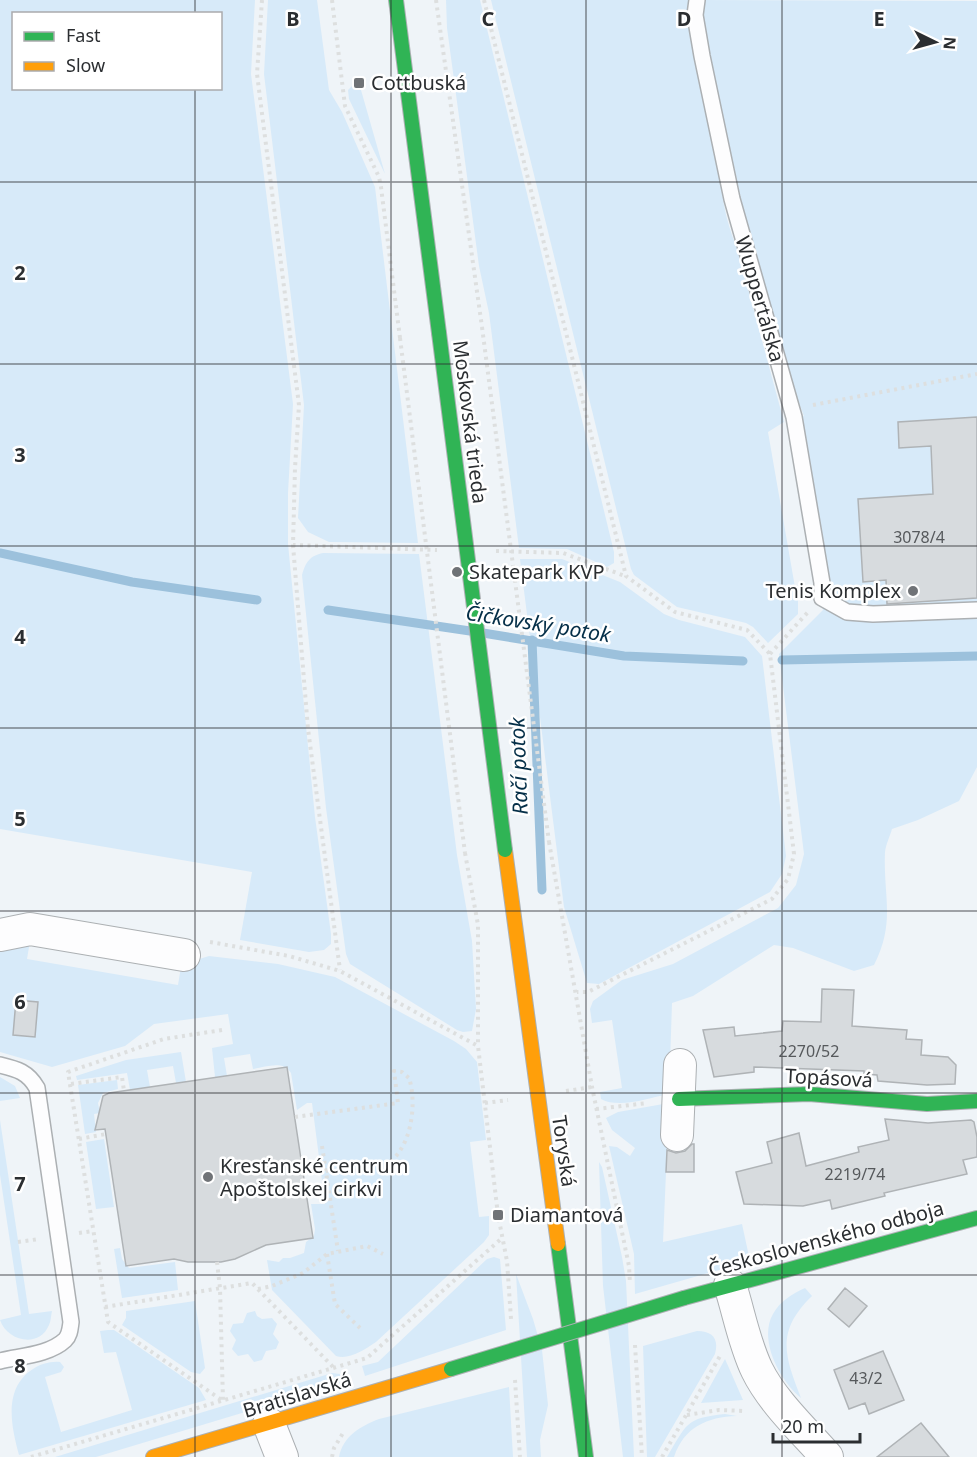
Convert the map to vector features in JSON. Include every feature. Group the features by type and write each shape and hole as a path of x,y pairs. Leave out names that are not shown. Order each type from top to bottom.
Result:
{"street":[{"name":"Moskovská trieda","path":"396,0 505,850"},
{"name":"Toryská","path":"505,850 586,1457"},
{"path":"0,935 30,929 197,948"},
{"path":"677,1135 680,1065"},
{"name":"Topásová","path":"679,1099 809,1094 927,1104 977,1101"},
{"name":"Československého odboja","path":"451,1369 684,1298 977,1218"},
{"path":"730,1285 757,1371 791,1416 827,1457"},
{"name":"Bratislavská","path":"153,1457 451,1369"},
{"path":"269,1424 282,1457"}],"lane":[{"name":"Wuppertálska","path":"697,0 695,15 702,56 732,199 792,410 813,521 822,598"},
{"path":"822,598 847,612 873,614 977,610"},
{"path":"0,1065 29,1075 37,1088 71,1322 65,1340 57,1345 33,1354 0,1361"}],"path":[{"path":"262,0 257,74 299,405 293,545 309,729 340,970"},
{"path":"332,0 345,106 379,177 381,187 465,854 478,925 478,1046 502,1238 507,1261 511,1320"},
{"path":"436,0 483,327 549,842 596,1109 629,1266 631,1289"},
{"path":"484,0 626,576"},
{"path":"792,410 977,374"},
{"path":"293,545 412,549"},
{"path":"563,554 626,576 675,612 747,630 770,654 794,854 788,879 772,900 588,992 577,992"},
{"path":"770,654 822,598"},
{"path":"197,948 289,956 340,970 478,1046"},
{"path":"222,1030 164,1039 68,1072 108,1322 223,1401"},
{"path":"295,1118 398,1103 394,1071 402,1072 409,1078 412,1086 411,1124 406,1140 396,1155 378,1168 326,1171"},
{"path":"70,1084 122,1077 124,1091"},
{"path":"596,1109 679,1099"},
{"path":"79,1139 106,1134"},
{"path":"322,1146 339,1251"},
{"path":"31,1457 367,1358 502,1238"},
{"path":"258,1289 272,1286 303,1273 327,1254 367,1246 383,1254"},
{"path":"327,1254 335,1304 360,1328"},
{"path":"217,1262 220,1288 223,1401"},
{"path":"105,1307 252,1283 334,1368"},
{"path":"634,1334 642,1457"},
{"path":"662,1457 715,1366"},
{"path":"515,1376 520,1457"},
{"path":"687,1415 718,1410 742,1410 791,1416"}],"shaded area":[{"path":"0,0 255,0 251,74 293,404 288,493 288,544 315,817 331,944 324,950 309,952 240,940 252,872 0,829"},
{"path":"268,0 317,0 329,90 342,112 375,187 418,543 329,542 308,532 298,518 304,405 264,74"},
{"path":"446,0 480,0 614,552 614,563 607,567 567,549 519,548 489,313 479,266 447,28"},
{"path":"491,0 690,0 719,162 722,195 784,422 768,432 798,594 798,614 768,643 746,623 677,607 634,575 631,569"},
{"path":"703,0 977,1 977,767 959,801 892,829 885,852 887,922 881,950 874,965 854,971 793,948 774,945 693,996 672,1003 669,1094 634,1102 616,1103 601,1099 600,1092 622,1088 612,1020 592,1023 590,1009 593,1001 622,980 673,964 778,908 796,885 804,854 779,654 823,610 794,417 804,416 780,348 752,244 711,70 705,35"},
{"path":"359,83 385,174 349,99 348,90 354,84"},
{"path":"323,553 419,554 457,855 472,941 476,1009 472,1031 457,1030 350,964 346,954 326,808 302,575 309,560"},
{"path":"520,559 562,559 620,582 664,614 745,637 762,656 786,856 782,874 770,892 599,984 587,983 564,907"},
{"path":"30,941 27,959 178,985 181,967 209,956 278,964 335,977 454,1041 466,1049 477,1062 486,1140 470,1142 479,1217 489,1216 489,1235 376,1342 346,1357 336,1356 272,1290 267,1260 279,1262 283,1258 304,1253 306,1242 314,1236 315,1229 311,1204 325,1204 312,1103 307,1103 297,1110 291,1073 279,1065 253,1069 250,1054 224,1058 227,1076 215,1077 212,1048 233,1044 228,1014 154,1024 125,1046 52,1067 0,1052 0,945"},
{"path":"181,1052 186,1082 176,1083 173,1066 147,1070 150,1087 130,1090 127,1073 77,1080 76,1076 126,1060"},
{"path":"0,1077 15,1086 20,1098 0,1101"},
{"path":"117,1080 118,1089 103,1093 98,1103 100,1113 94,1114 96,1132 85,1134 78,1085"},
{"path":"669,1103 663,1242 742,1224 750,1261 635,1294 634,1254 609,1146 617,1147 630,1156 635,1148 612,1130 606,1118 618,1112"},
{"path":"0,1120 29,1314 52,1311 50,1323 44,1333 31,1340 9,1333 0,1320 21,1315 0,1175"},
{"path":"104,1139 114,1207 96,1209 86,1142"},
{"path":"599,1162 602,1167 626,1281 634,1457 623,1457 603,1286"},
{"path":"120,1248 122,1259 129,1268 175,1262 178,1290 122,1298 114,1249"},
{"path":"494,1257 500,1259 506,1330 365,1376 362,1366 378,1362 487,1259"},
{"path":"516,1274 542,1350 548,1405 540,1440 541,1457 527,1457"},
{"path":"805,1288 812,1296 793,1321 788,1332 787,1344 790,1369 801,1398 779,1371 768,1336 769,1324 779,1305"},
{"path":"195,1301 205,1368 200,1374 191,1372 122,1325 126,1318 126,1311"},
{"path":"255,1311 262,1319 272,1318 277,1324 273,1334 279,1342 276,1349 266,1351 262,1360 254,1362 248,1354 238,1356 232,1349 236,1340 230,1331 233,1324 243,1323 247,1313"},
{"path":"114,1330 199,1388 206,1400 19,1455 12,1420 13,1397 23,1377 42,1364 60,1362 64,1367 61,1372 45,1377 61,1432 132,1410 116,1352 104,1353 100,1331"},
{"path":"697,1331 707,1332 714,1337 715,1354 655,1457 647,1457 643,1346"},
{"path":"725,1359 743,1400 701,1403"},
{"path":"332,1373 340,1374 342,1383 96,1457 55,1457"},
{"path":"509,1387 513,1457 339,1457 344,1443 354,1433 379,1419"},
{"path":"725,1414 737,1416 716,1419 698,1426 684,1438 674,1457 667,1457 684,1430 694,1421"}],"building":[{"path":"977,417 977,598 887,604 886,580 863,582 858,499 933,494 931,446 899,448 898,422"},
{"path":"822,989 854,990 852,1026 907,1030 906,1039 922,1040 921,1055 948,1057 956,1065 955,1084 927,1085 878,1081 877,1075 864,1074 864,1071 754,1067 754,1072 714,1077 703,1030 734,1027 735,1036 782,1031 783,1021 821,1022"},
{"path":"16,1000 38,1002 35,1037 13,1035"},
{"name":"Kresťanské centrum Apoštolskej cirkvi","path":"287,1067 313,1238 266,1245 235,1259 221,1262 188,1262 174,1259 126,1266 105,1129 95,1130 103,1096 109,1093"},
{"path":"885,1119 928,1123 971,1120 974,1122 977,1137 977,1157 963,1160 967,1174 884,1193 885,1196 832,1209 830,1200 803,1206 744,1204 736,1172 772,1163 767,1142 799,1133 806,1166 859,1152 858,1147 889,1140"},
{"path":"694,1144 694,1172 666,1172 667,1150 676,1153 685,1151"},
{"path":"845,1288 867,1306 849,1327 828,1309"},
{"path":"883,1351 904,1400 869,1414 865,1403 849,1409 834,1370"},
{"path":"921,1423 949,1457 877,1457"}],"waterway":[{"name":"Čičkovský potok","path":"0,553 132,582 257,600"},
{"name":"Čičkovský potok","path":"328,610 470,631"},
{"name":"Čičkovský potok","path":"483,633 624,656 743,661"},
{"name":"Račí potok","path":"532,640 542,890"},
{"name":"Čičkovský potok","path":"782,660 977,656"}],"traffic: fast":[{"path":"396,0 439,333"},
{"path":"439,333 505,850"},
{"path":"679,1099 809,1094 927,1104 977,1101"},
{"path":"684,1298 977,1218"},
{"path":"558,1244 586,1457"},
{"path":"451,1369 684,1298"}],"traffic: slow":[{"path":"505,850 558,1244"},
{"path":"153,1457 451,1369"}],"place":[{"name":"Cottbuská","path":"359,83"},
{"name":"Skatepark KVP","path":"457,572"},
{"name":"Tenis Komplex","path":"913,591"},
{"name":"Kresťanské centrum Apoštolskej cirkvi","path":"208,1177"},
{"name":"Diamantová","path":"498,1215"}]}
